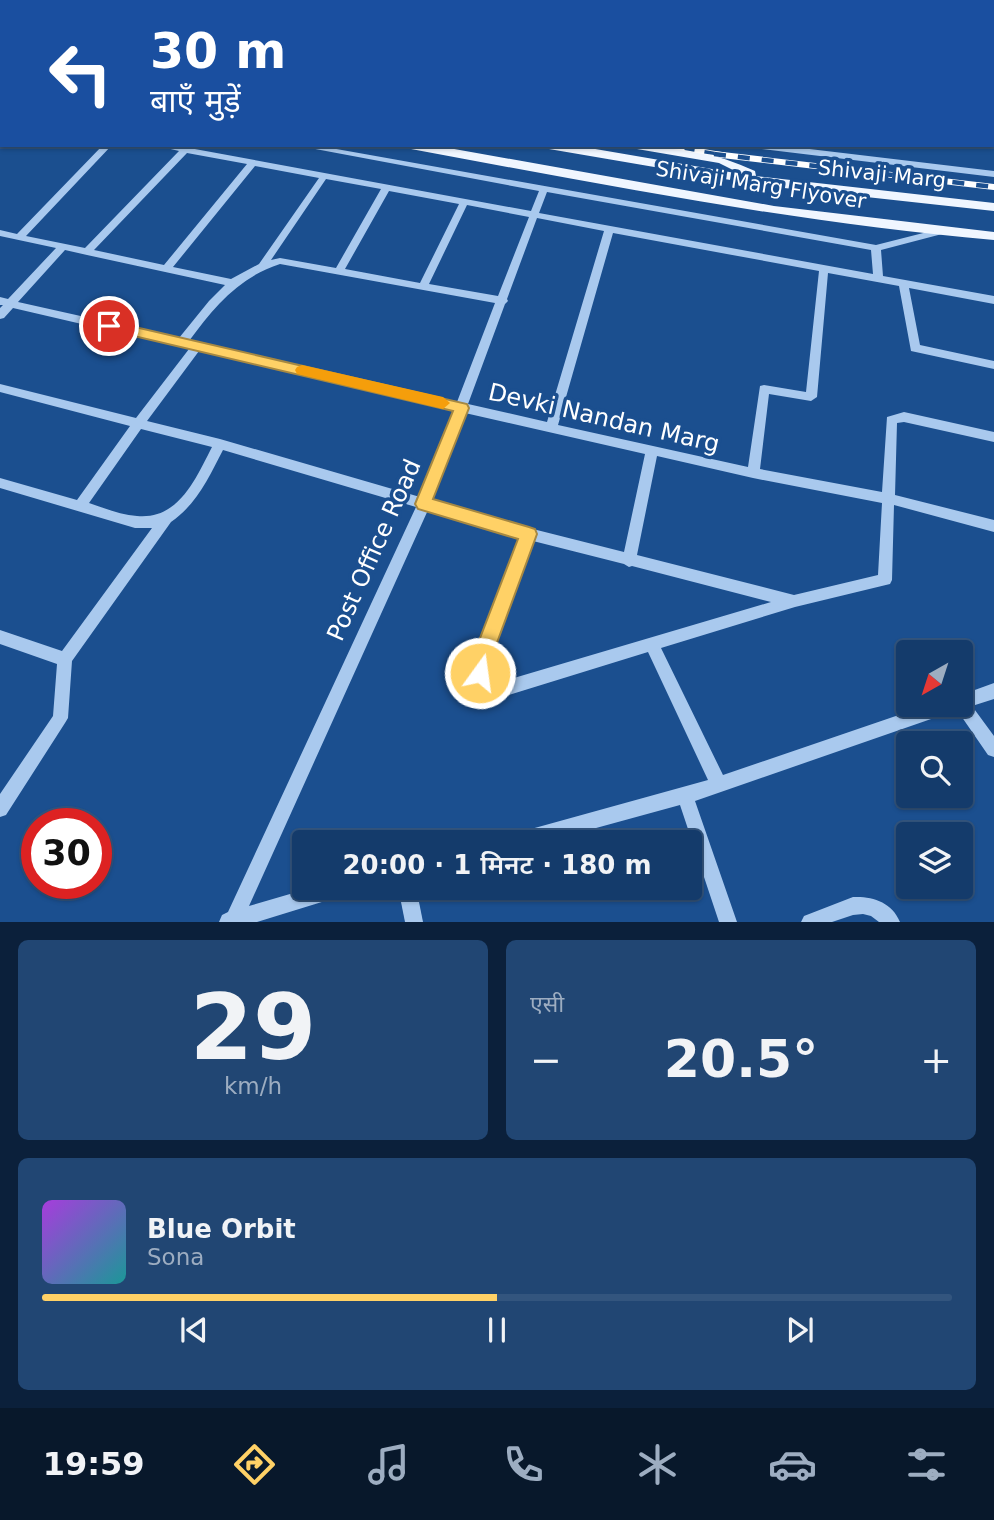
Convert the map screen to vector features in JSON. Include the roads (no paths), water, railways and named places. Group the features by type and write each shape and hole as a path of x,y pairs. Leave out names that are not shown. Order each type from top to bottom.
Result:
{"main road":[{"name":"Shivaji Marg Flyover","path":"422,147 785,212 939,232"},
{"name":"Shivaji Marg Flyover","path":"561,147 766,182"},
{"path":"648,147 722,160 766,182"},
{"name":"Shivaji Marg","path":"766,182 994,207"},
{"path":"939,232 994,236"}],"street":[{"path":"19,237 106,147"},
{"path":"169,147 994,300"},
{"path":"309,147 543,191 876,248 939,232"},
{"path":"768,147 994,174"},
{"path":"868,147 871,161"},
{"path":"87,252 185,150"},
{"path":"166,269 253,162"},
{"path":"263,265 324,176"},
{"path":"340,270 387,187"},
{"name":"Post Office Road","path":"231,921 424,504 537,214 543,191"},
{"path":"423,286 465,201"},
{"path":"551,428 610,228"},
{"path":"0,233 232,284"},
{"path":"0,316 6,302 62,247"},
{"path":"876,248 878,277"},
{"path":"182,342 216,297 263,265 280,261 503,301"},
{"path":"753,473 764,389 811,397 824,267"},
{"path":"903,282 915,348 994,365"},
{"name":"Devki Nandan Marg","path":"6,302 551,428 753,473 890,499 994,526"},
{"path":"80,506 138,423 197,346"},
{"path":"0,387 220,444 629,561 795,601"},
{"path":"529,534 481,659 480,673 485,685 496,691 795,601 885,580 891,420 904,417 994,437"},
{"path":"0,809 60,718 65,659 165,520 184,505 220,444"},
{"path":"629,561 652,450"},
{"path":"0,483 135,522 165,520"},
{"path":"0,637 65,659"},
{"path":"651,643 719,785"},
{"path":"973,698 994,691"},
{"path":"558,830 685,796 913,718"},
{"path":"972,718 994,749"},
{"path":"685,796 728,922"},
{"path":"231,921 301,900"},
{"path":"410,900 414,922"},
{"path":"810,922 854,905 870,905 891,922"}],"railway":[{"path":"677,147 724,155"},
{"path":"714,154 994,187"}]}
